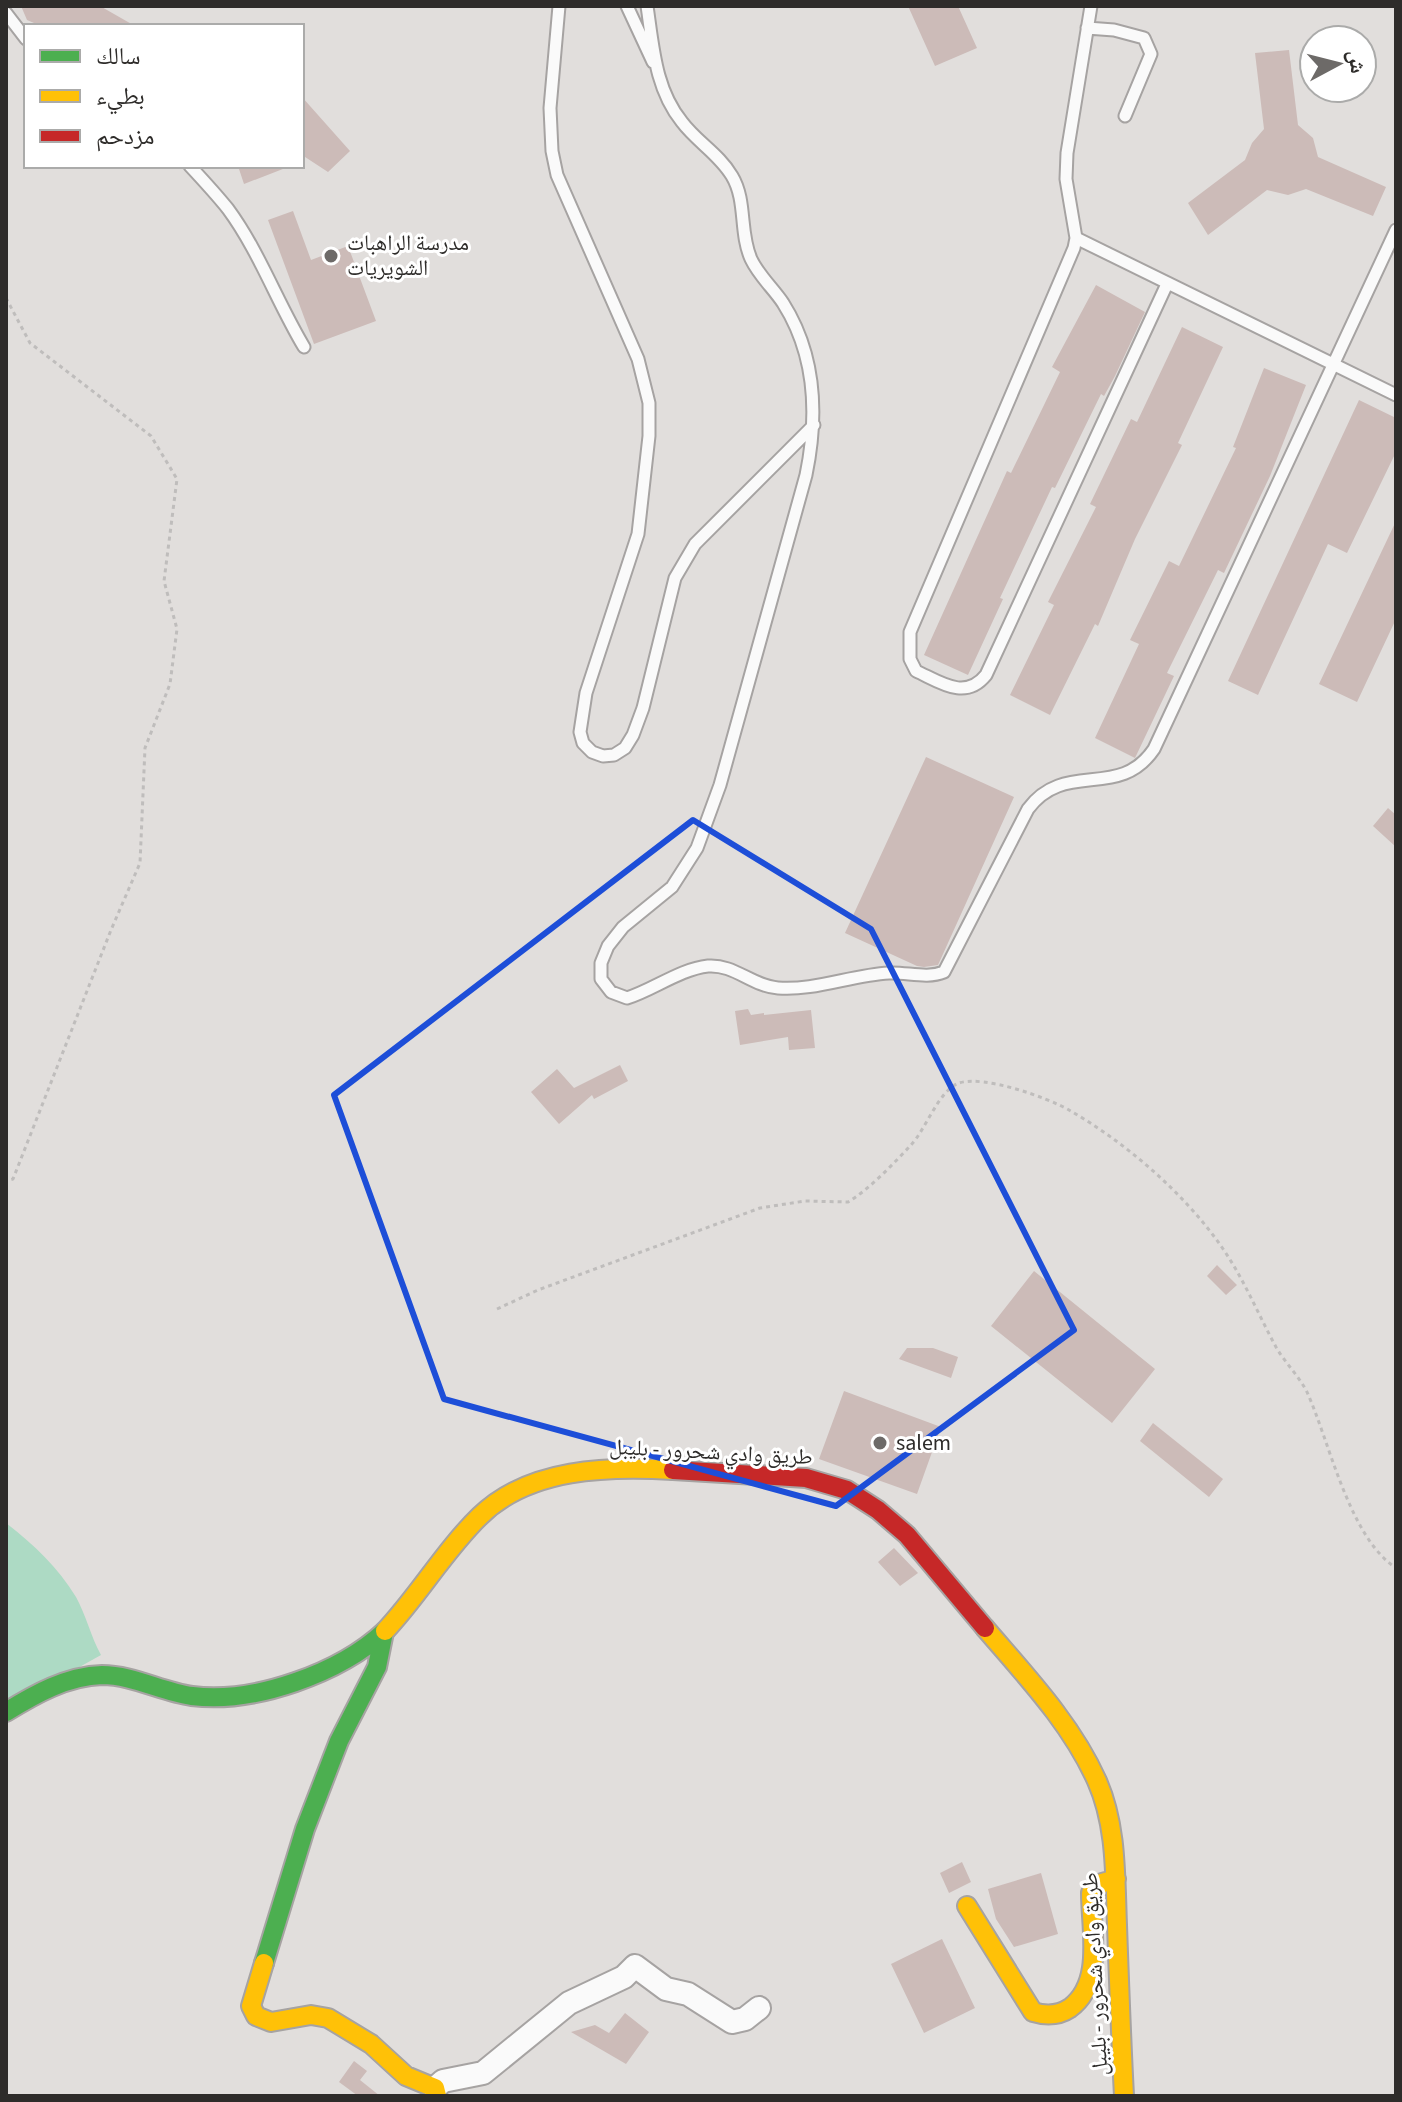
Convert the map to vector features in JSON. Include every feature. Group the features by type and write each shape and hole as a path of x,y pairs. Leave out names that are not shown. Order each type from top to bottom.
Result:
{"street":[{"name":"طريق وادي شحرور - بليبل","path":"6,1712 48,1688 68,1681 107,1675 194,1696 216,1697 318,1673 348,1659 384,1632 478,1519 510,1493 577,1472 619,1468 781,1477 833,1484 869,1504 915,1543 1070,1732 1095,1777 1107,1807 1116,1879 1124,2096"},
{"path":"384,1632 377,1667 339,1741 310,1815 251,2006 254,2017 261,2023 323,2016 382,2054 407,2076 436,2092 443,2081 483,2073 569,2003 624,1977 635,1966 666,1989 688,1994 732,2022 745,2019 759,2008"},
{"path":"967,1906 1023,2000 1033,2012 1052,2015 1066,2010 1084,1996 1091,1965 1091,1893 1102,1883 1116,1879"}],"lane":[{"path":"559,6 550,108 552,151 557,175 638,359 649,403 648,448 638,534 586,693 580,732 583,743 592,752 603,756 614,755 625,748 633,735 643,708 675,578 695,544 814,425"},
{"path":"627,6 657,70 666,98 682,123 721,159 734,179 751,258 783,303 807,361 813,392 814,425 806,475 720,785 697,848 672,887 623,927 608,946 601,963 601,979 611,992 627,998 708,966 723,967 757,984 778,988 887,973 934,976 944,972 1038,795 1053,786 1131,772 1146,762 1154,749 1396,230"},
{"path":"647,6 657,70"},
{"path":"1092,7 1067,153 1066,179 1076,238 1074,248 910,632 910,659 916,671 961,690 980,683 986,675 1167,284"},
{"path":"6,13 24,36"},
{"path":"1087,28 1114,30 1144,38 1151,54 1125,116"},
{"path":"192,168 228,210 257,256 304,347"},
{"path":"1076,238 1396,395"}],"path":[{"path":"6,298 30,343 151,436 177,479 164,581 177,629 170,684 145,748 140,863 13,1179 6,1181"},
{"path":"497,1309 590,1270 760,1208 805,1201 848,1202 912,1144 950,1088 960,1082 972,1082 1013,1088 1057,1104 1097,1127 1168,1185 1198,1215 1223,1249 1279,1352 1306,1391 1368,1542 1386,1562 1396,1568"}],"highlighted area":[{"path":"693,820 871,929 1074,1330 836,1506 444,1399 334,1095"}],"green space":[{"path":"6,1523 44,1557 69,1586 80,1604 101,1655 6,1708"}],"building":[{"path":"21,6 100,6 132,24 36,24 27,20"},
{"path":"908,6 958,6 977,48 935,66"},
{"path":"1289,50 1298,125 1313,138 1318,157 1386,187 1373,216 1306,189 1288,195 1267,190 1208,235 1188,203 1245,160 1252,143 1264,129 1255,53"},
{"path":"304,99 350,151 328,172 304,156"},
{"path":"239,168 285,168 244,184"},
{"path":"293,211 311,260 348,246 376,321 314,344 268,220"},
{"path":"1096,285 1145,312 1115,376 1104,396 1101,394 1055,488 1052,487 968,675 924,655 1007,471 1011,473 1060,372 1052,367"},
{"path":"1182,327 1223,347 1178,443 1182,445 1135,539 1098,626 1095,624 1050,715 1010,695 1054,605 1048,602 1096,507 1090,504 1131,419 1137,422"},
{"path":"1264,368 1306,385 1270,476 1224,573 1218,570 1167,673 1174,676 1135,758 1095,738 1139,644 1130,640 1169,561 1179,566 1236,448 1233,447"},
{"path":"1359,400 1396,418 1396,452 1347,553 1328,544 1258,695 1228,681"},
{"path":"1396,521 1396,619 1357,702 1319,684"},
{"path":"926,757 1014,797 938,965 924,967 845,933"},
{"path":"1388,808 1396,815 1396,847 1373,826"},
{"path":"748,1009 751,1015 811,1010 815,1048 789,1050 788,1037 740,1045 735,1011"},
{"path":"620,1065 628,1081 594,1099 592,1095 559,1124 531,1092 557,1069 574,1088"},
{"path":"1217,1265 1237,1285 1226,1295 1207,1276"},
{"path":"1034,1271 1155,1369 1112,1423 991,1326"},
{"path":"907,1348 933,1348 958,1357 951,1378 899,1359"},
{"name":"salem","path":"844,1391 941,1427 917,1494 819,1459"},
{"path":"1153,1423 1223,1479 1209,1497 1140,1441"},
{"path":"894,1548 918,1573 900,1586 878,1562"},
{"path":"962,1862 971,1882 949,1893 940,1873"},
{"path":"1041,1873 1058,1934 1014,1947 996,1919 988,1889"},
{"path":"942,1939 975,2008 924,2033 891,1964"},
{"path":"625,2013 649,2032 626,2064 571,2032 595,2025 609,2033"},
{"path":"354,2061 367,2071 360,2080 380,2096 358,2096 339,2082"}],"traffic: fast":[{"path":"6,1712 64,1682 89,1676 125,1678 192,1696 242,1695 268,1690 321,1672 345,1660 385,1631"},
{"path":"264,1963 305,1829 339,1741 377,1667 384,1632"}],"traffic: slow":[{"path":"385,1631 467,1530 500,1500 545,1479 570,1474 596,1470 673,1470"},
{"path":"985,1628 1061,1720 1086,1760 1104,1798 1112,1834 1115,1870 1124,2096"},
{"path":"967,1906 1033,2012 1056,2014 1070,2008 1088,1985 1093,1955 1091,1893 1102,1883 1116,1879"},
{"path":"264,1963 251,2006 256,2016 271,2022 311,2015 328,2018 371,2044 406,2076 435,2088 437,2096"}],"traffic: jam":[{"path":"673,1470 806,1478 847,1490 878,1510 907,1535 985,1628"}],"place":[{"name":"مدرسة الراهبات الشويريات","path":"331,256"},
{"name":"salem","path":"880,1443"}]}
